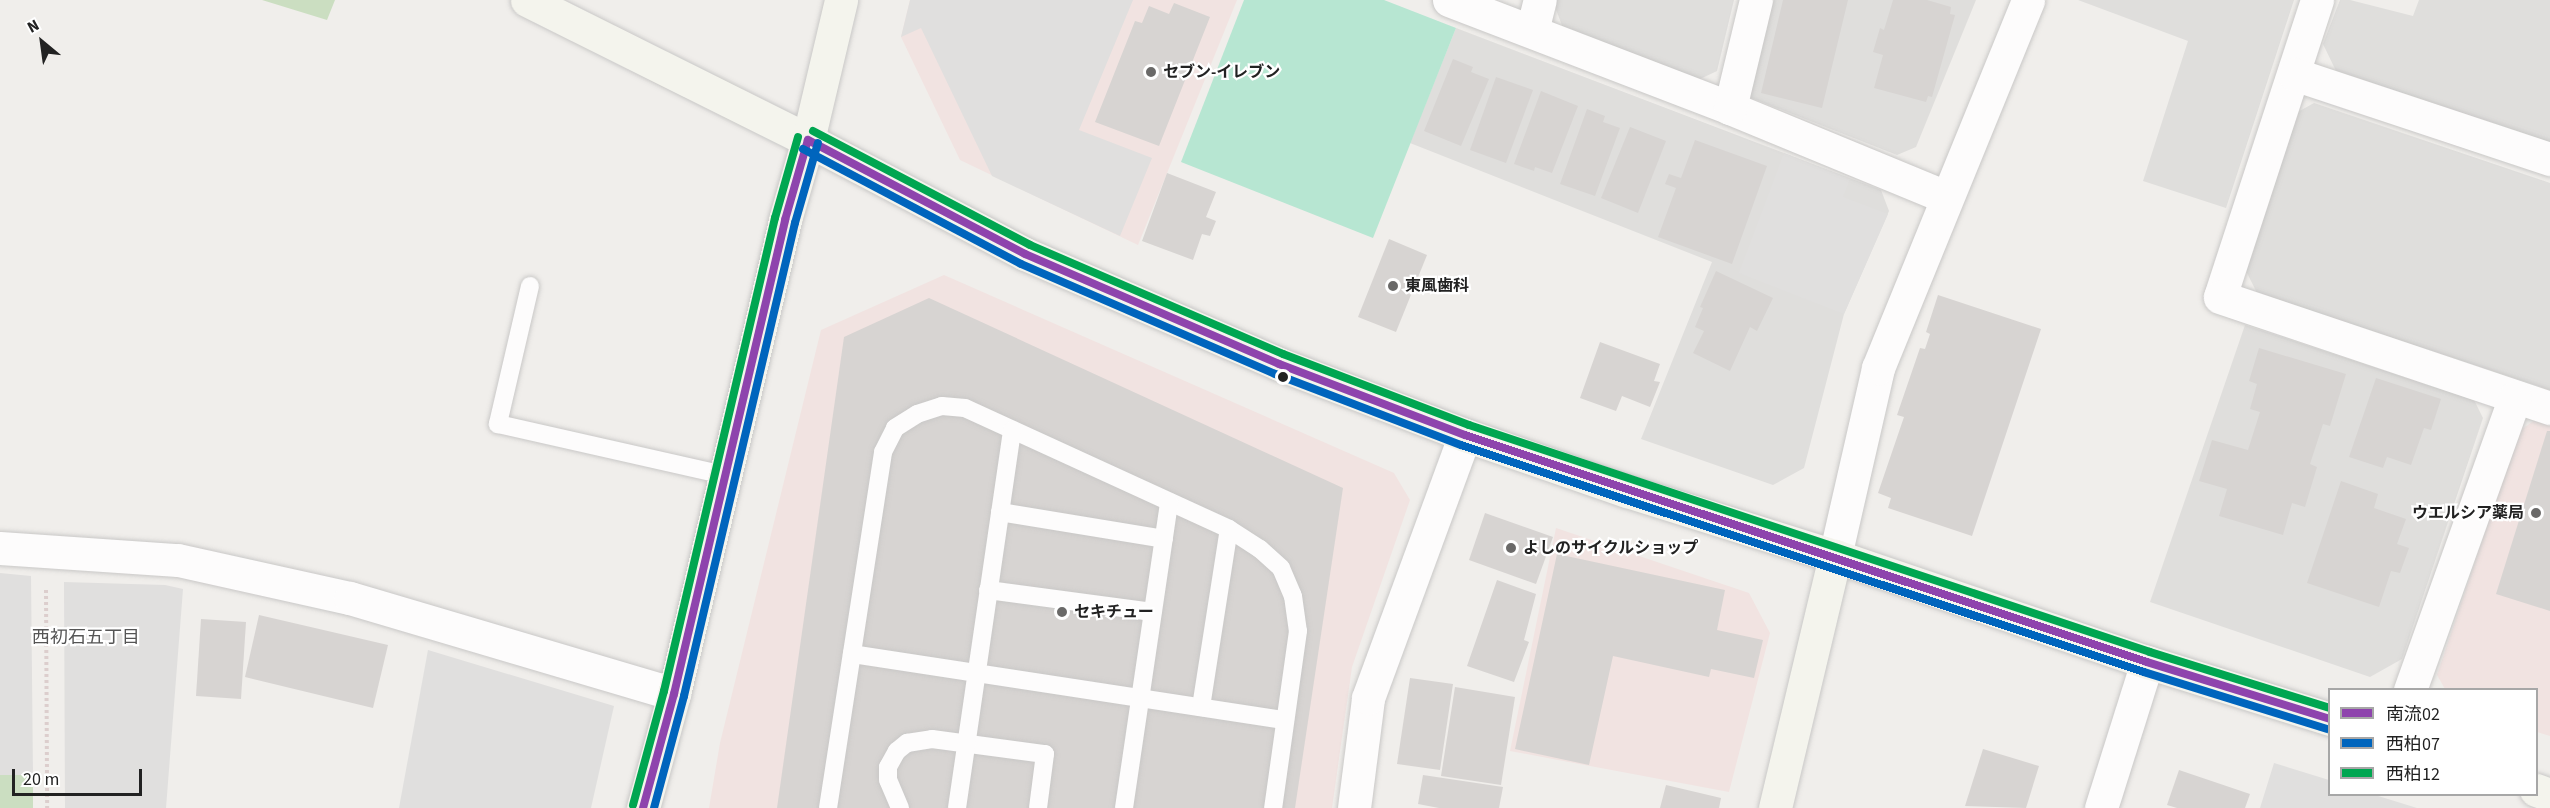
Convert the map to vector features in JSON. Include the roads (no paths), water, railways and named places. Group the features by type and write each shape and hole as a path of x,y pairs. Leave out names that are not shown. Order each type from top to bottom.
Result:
{"street":[{"path":"527,0 808,141 1025,254 1279,364 1465,435 1627,491 1835,556 2147,662 2328,718"},
{"path":"643,808 674,694 785,220 808,141 841,0"},
{"path":"1449,0 1730,108 1946,197"},
{"path":"1532,31 1540,0"},
{"path":"1730,108 1756,0"},
{"path":"1775,808 1878,368 2028,0"},
{"path":"2317,0 2220,297 2550,408"},
{"path":"2294,74 2550,159"},
{"path":"2411,688 2515,397"},
{"path":"1354,808 1368,698 1465,435"},
{"path":"0,548 46,553 178,560 350,598 674,694"},
{"path":"2101,808 2147,662"},
{"path":"2545,808 2550,795"}],"lane":[{"path":"531,286 498,424 725,475"},
{"path":"828,808 883,452 896,428 917,414 942,406 965,408 1229,529 1260,549 1281,568 1293,596 1298,631 1273,808"},
{"path":"957,808 1012,430"},
{"path":"1124,808 1169,502"},
{"path":"1000,512 1164,539"},
{"path":"1201,707 1229,529"},
{"path":"988,590 1153,612"},
{"path":"852,654 1285,720"},
{"path":"900,808 888,780 888,767 897,751 918,739 1045,754 1038,808"}],"place":[{"name":"セブン-イレブン","path":"1151,72"},
{"name":"東風歯科","path":"1393,286"},
{"name":"ウエルシア薬局","path":"2536,513"},
{"name":"よしのサイクルショップ","path":"1511,548"},
{"name":"セキチュー","path":"1062,612"}],"district":[{"name":"西初石五丁目","path":"86,638"}]}
